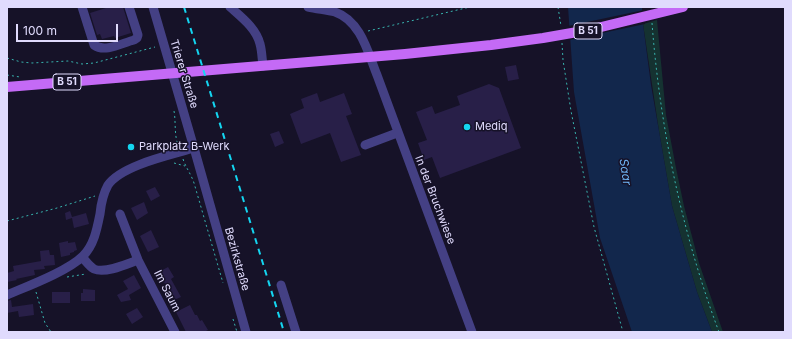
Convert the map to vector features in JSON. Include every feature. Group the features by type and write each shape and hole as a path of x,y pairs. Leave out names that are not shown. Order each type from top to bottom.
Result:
{"main road":[{"name":"B 51","path":"7,87 325,61 491,45 589,30 684,7"}],"street":[{"path":"82,7 94,45 98,48 104,49 137,38 138,35 129,7"},
{"name":"Trierer Straße","path":"152,7 206,192"},
{"path":"230,7 252,28 258,37 263,66"},
{"name":"In der Bruchwiese","path":"308,7 337,13 348,20 360,34 377,75 472,332"},
{"path":"365,145 398,133"},
{"path":"7,295 66,268 82,257 89,249 95,234 103,195 113,179 121,173 142,164 194,148"},
{"name":"Bezirkstraße","path":"206,192 246,332"},
{"name":"Im Saum","path":"120,214 138,260 175,332"},
{"path":"82,257 94,269 107,270 138,260"},
{"path":"281,285 296,332"}],"path":[{"path":"360,34 470,7"},
{"path":"558,7 561,25"},
{"path":"652,21 665,127 682,210 697,268 719,332"},
{"path":"562,40 563,60 571,112 594,227 623,332"},
{"path":"7,58 32,63 68,61 82,64 94,63 163,45"},
{"path":"174,107 176,118 176,140 185,166 194,183 224,287"},
{"path":"7,221 57,208 89,197 103,195"},
{"path":"67,277 90,273 94,269"},
{"path":"34,283 46,323 51,332"},
{"path":"233,317 237,332"}],"green space":[{"path":"657,20 666,115 684,206 699,263 723,332 712,332 697,292 672,206 643,24"}],"water":[{"name":"Saar","path":"568,7 642,7 651,85 672,206 697,292 712,332 632,332 600,238 574,92"}],"pier":[{"path":"644,10 645,24 569,40 568,26"}],"building":[{"path":"109,7 123,7 131,33 115,38 114,36 102,39 100,34 97,35 90,13"},
{"path":"516,65 519,79 508,81 505,67"},
{"name":"Mediq","path":"489,84 499,88 521,148 440,178 432,157 424,160 418,143 427,140 416,112 432,106 435,114 460,105 457,96"},
{"path":"317,93 320,102 344,93 352,114 346,116 361,155 341,162 330,133 301,144 290,114 304,108 301,99"},
{"path":"279,131 284,143 275,147 270,134"},
{"path":"155,187 160,196 151,201 146,191"},
{"path":"144,202 148,213 137,220 131,208"},
{"path":"70,211 72,217 86,213 89,224 74,228 72,218 66,220 65,213"},
{"path":"151,230 159,247 148,252 140,236"},
{"path":"68,241 68,243 75,242 77,250 70,253 70,255 61,257 59,243"},
{"path":"49,250 50,255 54,255 55,265 44,266 45,269 34,270 35,275 7,282 7,273 14,271 13,266 41,261 40,251"},
{"path":"168,267 174,277 171,279 181,297 174,300 157,273"},
{"path":"134,275 141,288 129,295 131,300 121,302 117,295 128,289 123,281"},
{"path":"83,289 95,290 95,301 81,301 81,293 83,293"},
{"path":"52,292 70,292 70,303 52,303"},
{"path":"11,300 12,307 33,304 34,315 19,317 18,311 7,313 7,301"},
{"path":"190,305 195,315 197,315 200,321 202,320 208,330 204,332 186,332 176,312"},
{"path":"137,308 143,317 132,324 126,314"}],"railway":[{"path":"184,7 284,332"}],"place":[{"name":"Mediq","path":"467,127"},
{"name":"Parkplatz B-Werk","path":"131,147"}]}
